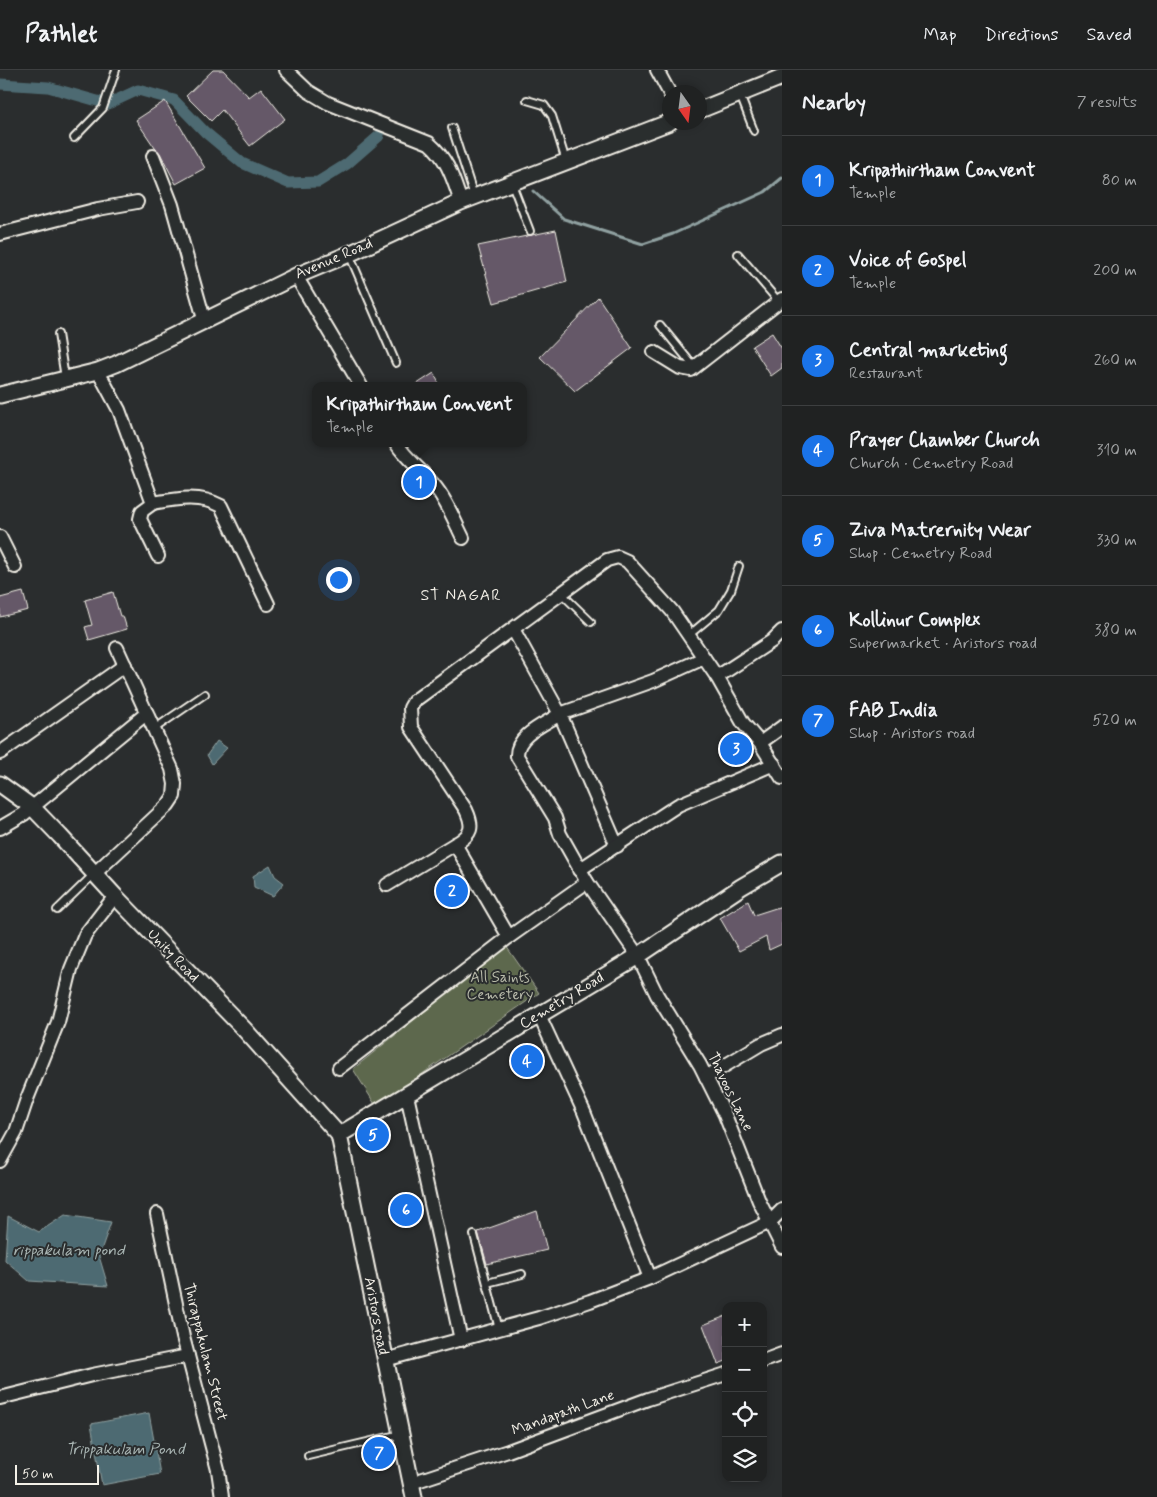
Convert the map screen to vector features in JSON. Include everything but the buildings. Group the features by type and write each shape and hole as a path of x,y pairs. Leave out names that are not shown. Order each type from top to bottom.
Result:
{"street":[{"path":"286,70 308,90 328,103 428,143 440,153 468,200"},
{"path":"656,70 665,85"},
{"path":"707,107 782,77"},
{"name":"Avenue Road","path":"0,395 98,371 296,276 468,200 662,125"},
{"path":"154,156 172,205 204,319"},
{"path":"0,234 98,209 137,202"},
{"path":"296,276 360,382"},
{"path":"654,352 680,368 691,370 696,368 781,300"},
{"path":"98,371 119,410 153,503"},
{"path":"399,447 404,455 422,470 435,486 463,538"},
{"path":"158,556 140,520 142,511 153,503 173,499 203,499 221,506 268,604"},
{"path":"0,536 15,567"},
{"path":"387,885 465,839 471,831 471,821 466,810 411,727 410,708 414,701 513,629 560,592 607,560 618,558 627,561 672,611 717,677 743,723 760,743 782,778"},
{"path":"513,629 560,714 617,846"},
{"path":"717,677 772,641 782,631"},
{"path":"95,873 168,805 174,796 175,784 172,769 117,648"},
{"name":"Thavoos Lane","path":"704,658 653,681 560,714 520,740 517,747 517,756 554,818 560,834 587,882 638,956 657,995 706,1077 725,1115 759,1201 782,1247"},
{"path":"0,753 125,665"},
{"path":"0,828 32,807 147,714"},
{"path":"760,743 782,727"},
{"path":"580,870 678,805 774,764"},
{"name":"Unity Road","path":"0,784 32,807 244,1029 339,1135"},
{"path":"455,844 509,937"},
{"name":"Cemetry Road","path":"339,1135 638,956 741,887 782,863"},
{"path":"339,1068 509,937 587,882"},
{"path":"0,1161 16,1132 58,1022 71,969 86,935 115,896"},
{"path":"539,1015 584,1112 650,1278"},
{"path":"706,1077 761,1044 782,1035"},
{"path":"407,1095 461,1340"},
{"name":"Aristors road","path":"339,1135 412,1490"},
{"path":"385,1360 539,1318 650,1278 770,1222 782,1210"},
{"name":"Thirappakulam Street","path":"157,1214 188,1356 218,1470 222,1497"},
{"path":"767,1360 782,1354"},
{"path":"0,1398 188,1356"},
{"name":"Mandapath Lane","path":"412,1490 508,1451 648,1399 722,1375"}],"lane":[{"path":"74,138 103,108 116,70"},
{"path":"740,94 754,132"},
{"path":"527,100 544,105 552,116 566,162"},
{"path":"452,128 468,200"},
{"path":"512,183 530,231"},
{"path":"349,254 396,363"},
{"path":"738,254 781,300"},
{"path":"660,325 696,368"},
{"path":"58,334 65,378"},
{"path":"689,635 719,610 730,590 739,566"},
{"path":"560,592 591,622"},
{"path":"154,729 205,694"},
{"path":"57,910 95,873"},
{"path":"474,1235 500,1329"},
{"path":"487,1283 522,1274"},
{"path":"308,1456 400,1434"}],"green space":[{"name":"All Saints Cemetery","path":"506,946 539,993 376,1106 353,1069"}],"water":[{"path":"217,741 227,748 212,764 207,755"},
{"path":"270,865 275,876 284,883 273,896 254,887 253,876"},
{"name":"rippakulam pond","path":"65,1215 111,1222 99,1256 108,1286 29,1281 5,1260 8,1216 39,1232"},
{"name":"Trippakulam Pond","path":"149,1413 160,1474 102,1485 91,1424"}],"waterway":[{"path":"0,84 48,87 108,104 138,90 174,100 205,132 242,163 288,183 318,182 347,164 379,136"},
{"path":"533,191 564,219 643,244 673,234 765,192 782,178"}],"place":[{"name":"Kripathirtham Convent","path":"419,482"},
{"name":"Central marketing","path":"736,749"},
{"name":"Voice of Gospel","path":"452,891"},
{"name":"Prayer Chamber Church","path":"527,1061"},
{"name":"Ziva Matrernity Wear","path":"373,1135"},
{"name":"Kollinur Complex","path":"406,1210"},
{"name":"FAB India","path":"379,1453"}],"district":[{"name":"ST NAGAR","path":"461,595"}]}
